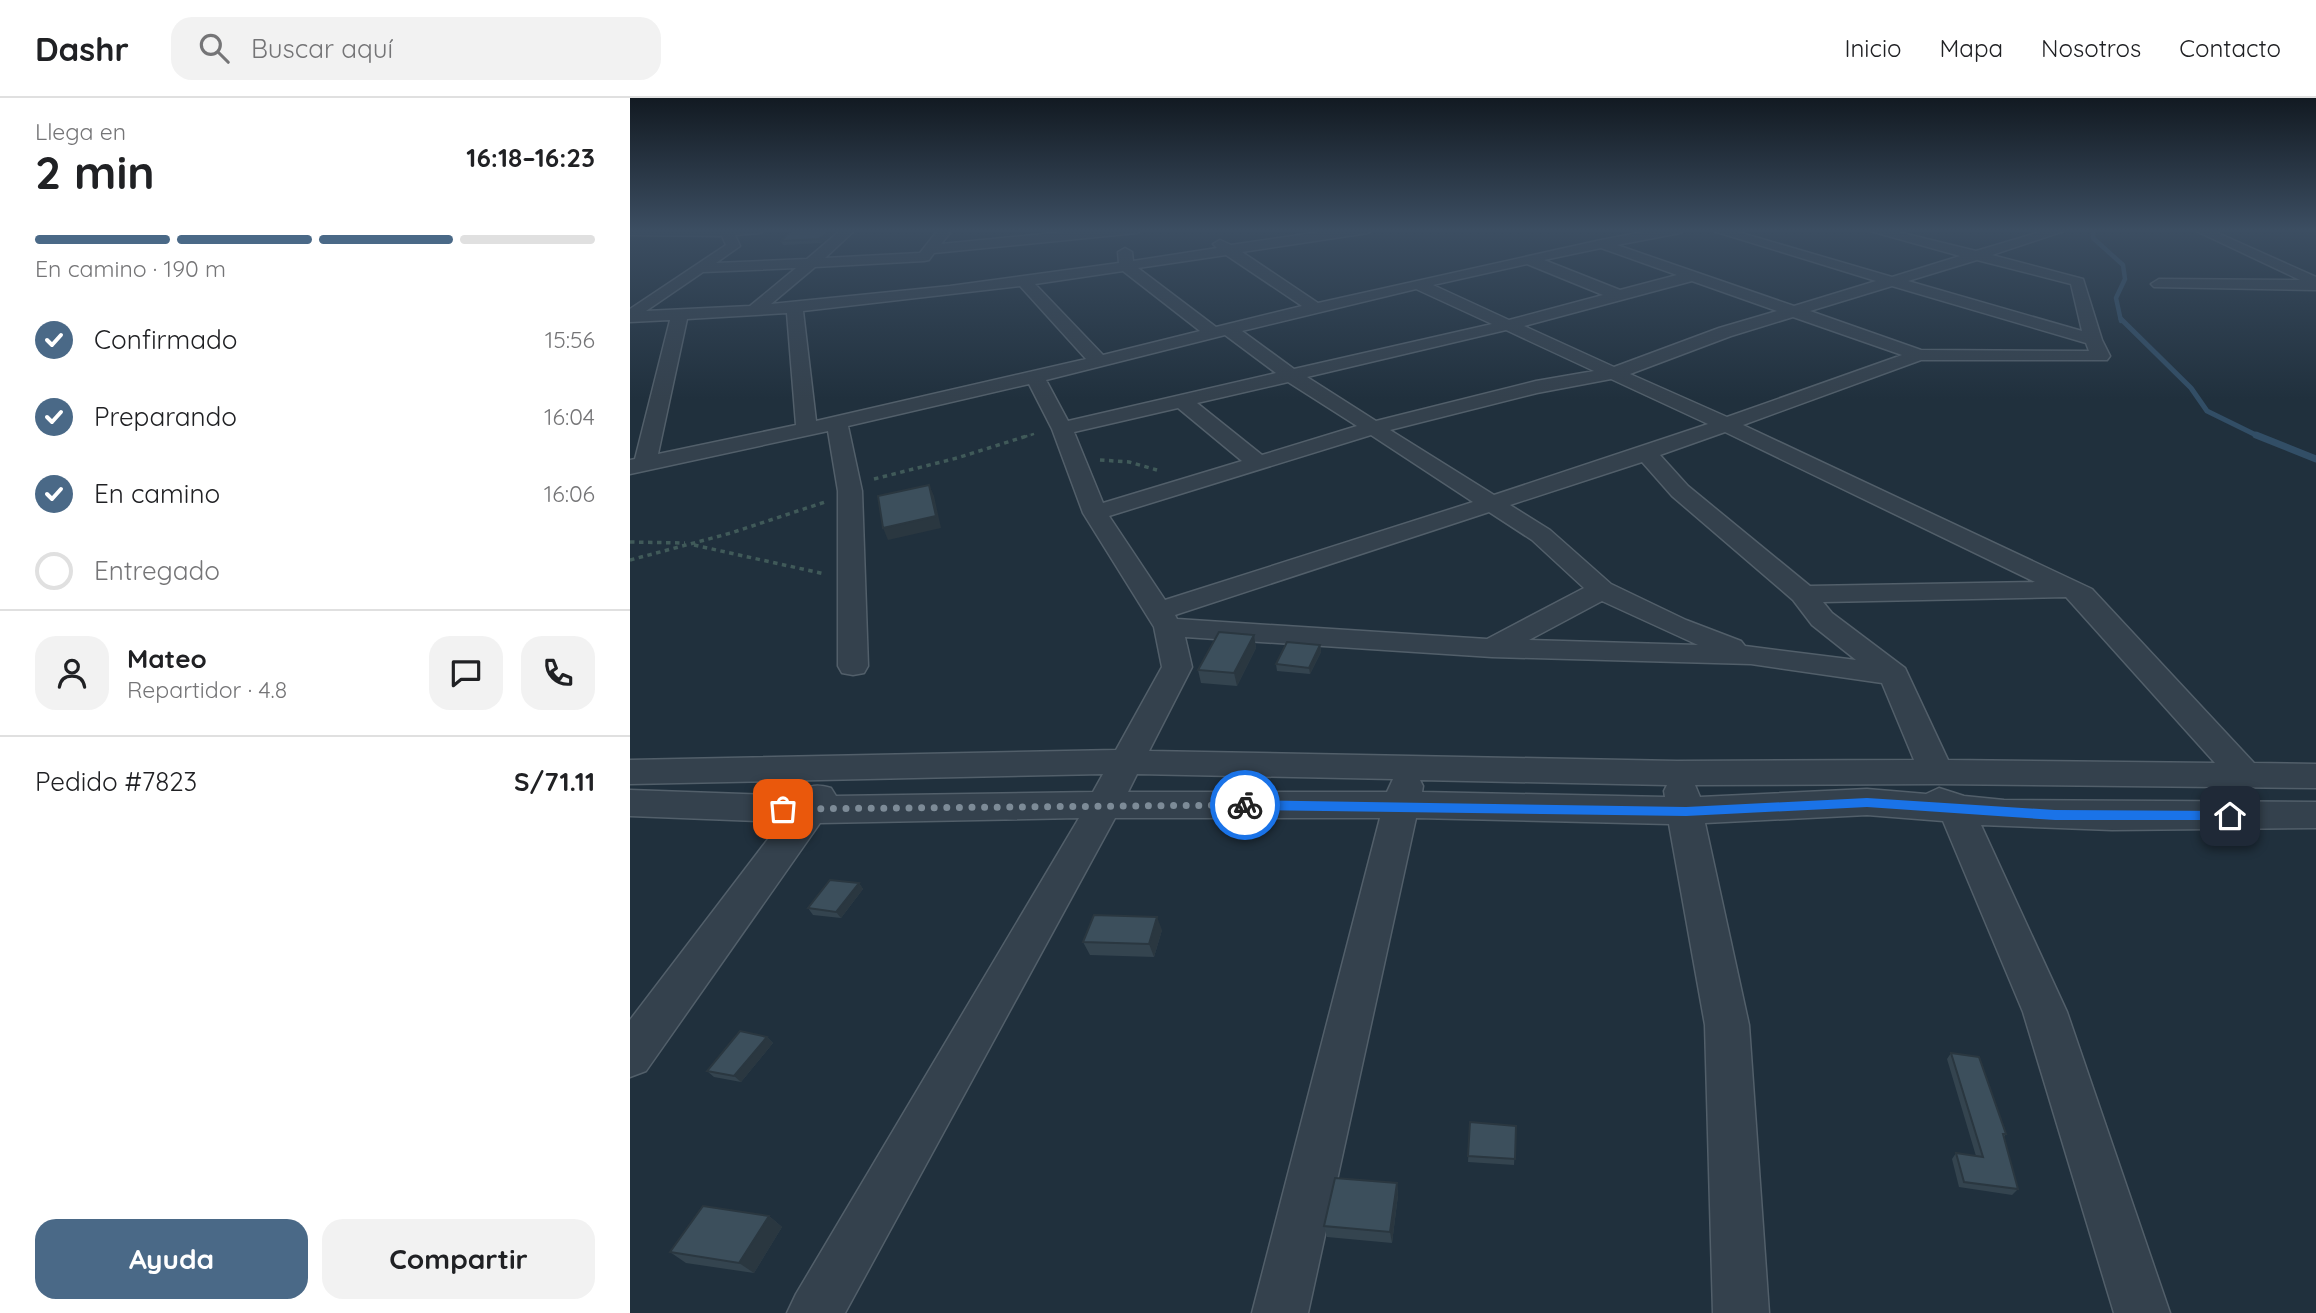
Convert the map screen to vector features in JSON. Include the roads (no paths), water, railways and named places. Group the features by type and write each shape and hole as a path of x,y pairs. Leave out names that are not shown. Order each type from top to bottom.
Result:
{"street":[{"path":"630,317 647,302 674,286"},
{"path":"754,310 783,286"},
{"path":"888,299 900,286"},
{"path":"630,317 796,307 994,286"},
{"path":"1028,286 1098,361"},
{"path":"1155,286 1222,332 1541,535 1601,590 1676,626 1751,655"},
{"path":"1281,286 1314,307"},
{"path":"680,314 638,465 1035,377 1314,307 1417,286"},
{"path":"1422,286 1727,425 2072,589 2082,595 2246,776"},
{"path":"1594,286 1620,296"},
{"path":"1062,429 1508,325 1657,286"},
{"path":"1720,286 1919,355 2098,358 2101,355 2093,340 2079,286"},
{"path":"1096,513 1373,428 1536,387 1614,373 1725,332 1882,286"},
{"path":"1908,286 2093,340"},
{"path":"630,305 647,302"},
{"path":"796,307 807,428"},
{"path":"1162,620 1491,502 1646,453 1919,355"},
{"path":"815,1313 1104,805 1177,667 1162,620 1096,513 1062,429 1035,377"},
{"path":"1183,402 1258,463"},
{"path":"837,422 850,491 853,666"},
{"path":"1646,453 1680,491 1804,594 1822,619 1894,675 2045,1012 2142,1313"},
{"path":"1804,594 2072,589"},
{"path":"1492,648 1601,590"},
{"path":"1162,620 1492,648 1751,655 1894,675"},
{"path":"630,772 1126,762 1406,787 1682,792 1867,802 1946,790 2246,776 2316,776"},
{"path":"630,1056 643,1022 841,766"},
{"path":"1682,792 1882,772 1946,790 2097,817 2314,816"},
{"path":"630,803 809,810 1104,805 1406,787"},
{"path":"1280,1313 1406,787"},
{"path":"1682,792 1727,1025 1741,1313"}],"waterway":[{"path":"2121,321 2116,298 2122,286"},
{"path":"2121,319 2191,388 2207,411 2260,437"},
{"path":"2256,435 2316,459"}]}
